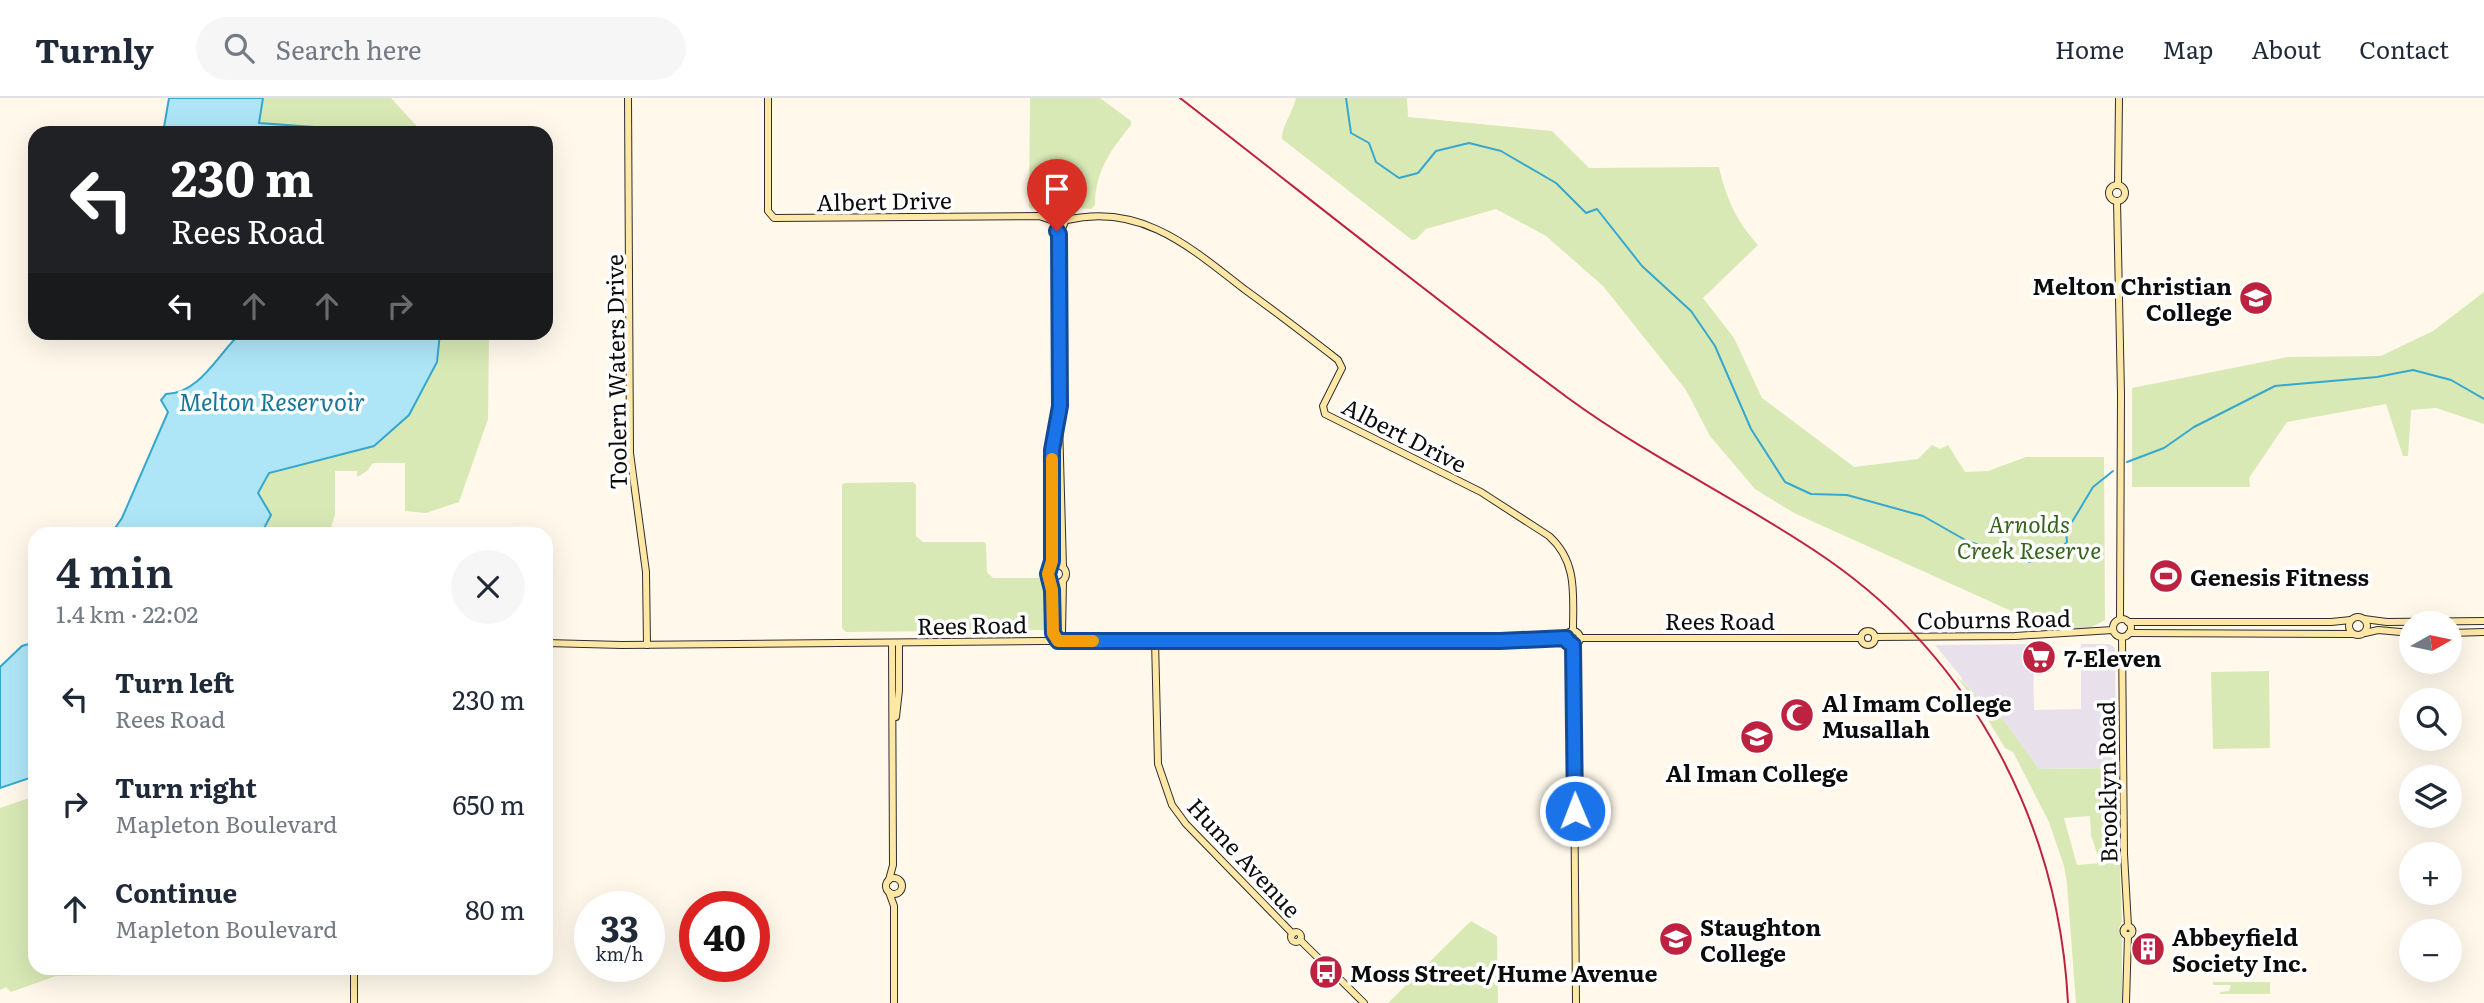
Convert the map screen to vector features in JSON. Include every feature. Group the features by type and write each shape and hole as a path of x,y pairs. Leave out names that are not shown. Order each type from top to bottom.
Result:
{"street":[{"name":"Toolern Waters Drive","path":"628,98 631,453 646,572 647,645"},
{"name":"Albert Drive","path":"768,98 768,211 772,216 799,219 1039,216 1059,207 1079,216 1134,220 1186,244 1341,363 1341,370 1323,406 1325,414 1481,492 1559,544 1573,576 1573,631"},
{"path":"2118,186 2119,98"},
{"path":"2117,201 2110,193 2111,188 2118,186"},
{"path":"2117,201 2122,199 2125,192 2118,186"},
{"path":"2117,201 2120,619"},
{"path":"1059,420 1052,450 1051,567 1048,574 1051,581 1053,633 1058,641 1062,634 1063,581 1066,574 1063,567 1059,420 1063,227 1066,211"},
{"path":"1051,212 1053,222"},
{"name":"Albert Drive","path":"1039,216 1063,227 1079,216"},
{"path":"1051,567 1063,567"},
{"path":"1051,581 1063,581"},
{"path":"2120,619 2128,622 2331,622 2351,620 2358,616 2387,622 2484,621"},
{"path":"2120,619 2114,624 2113,630 2116,635 2122,637 2130,633 2358,635 2378,630 2399,632"},
{"path":"2364,619 2367,625 2364,633"},
{"path":"2351,620 2349,626 2353,634"},
{"path":"2128,622 2130,633"},
{"name":"Coburns Road","path":"1861,638 1863,643 1868,645 1874,642 1875,637 2015,636 2113,630"},
{"path":"1573,631 1579,633 1580,638 1579,642 1573,645 1566,638 1567,634 1573,631"},
{"path":"2462,632 2484,632"},
{"name":"Brooklyn Road","path":"2122,637 2124,842 2128,926 2123,930 2128,935 2126,1003"},
{"name":"Rees Road","path":"553,643 1500,641 1566,638"},
{"name":"Rees Road","path":"1580,638 1861,638"},
{"name":"Hume Avenue","path":"1154,640 1158,764 1172,805 1186,824 1293,934 1293,941 1300,940 1364,1003"},
{"path":"894,906 886,886 893,865 893,729 899,707 895,643"},
{"path":"1573,645 1576,1003"},
{"path":"893,865 901,885 894,906 894,1003"},
{"path":"889,880 898,880"},
{"path":"889,892 899,891"},
{"path":"354,975 354,1003"}],"shaded area":[{"path":"2033,644 2034,710 2081,709 2081,644 2110,644 2115,648 2116,768 2039,769 2005,722 1962,681 1935,645"}],"green space":[{"path":"263,98 391,98 417,126 300,126 259,123"},
{"path":"1030,98 1100,98 1131,121 1101,171 1095,205 1091,209 1077,208 1061,202 1045,208 1029,207"},
{"name":"Arnolds Creek Reserve","path":"1296,98 1407,98 1408,117 1552,131 1589,168 1719,167 1733,209 1758,245 1703,298 1734,338 1762,398 1854,467 1918,459 1932,445 1940,449 1948,445 1965,472 1988,471 2026,457 2104,457 2105,620 2090,628 2049,628 1794,513 1755,489 1710,436 1686,390 1603,286 1546,236 1496,209 1426,229 1412,240 1282,139"},
{"path":"2484,292 2484,424 2436,408 2411,410 2408,456 2403,456 2386,404 2287,422 2249,478 2250,487 2132,487 2132,388 2288,357 2381,356 2433,331"},
{"path":"439,340 489,340 488,419 459,502 426,513 405,511 405,463 373,463 357,477 357,471 335,471 335,514 331,527 265,527 271,515 258,493 269,473 374,446 409,415 437,362"},
{"path":"913,482 916,485 916,536 923,542 984,542 987,572 993,578 1043,578 1047,582 1047,627 1044,630 846,632 842,628 842,485"},
{"path":"2269,671 2270,748 2213,749 2211,672"},
{"path":"1956,676 2005,722 2039,769 2116,768 2122,1003 2076,1003 2064,866 2049,822 2013,752 2005,748 1980,707","holes":["2090,816 2091,835 2100,863 2077,865 2064,818"]},
{"path":"28,798 28,975 124,975 56,976 11,992 6,987 0,990 0,808"},
{"path":"1471,921 1497,936 1498,1003 1388,1003"},
{"path":"2213,982 2270,982 2270,994 2220,994 2229,991 2231,985 2213,985"}],"water":[{"path":"169,98 263,98 259,123 300,126 164,126"},
{"name":"Melton Reservoir","path":"439,340 437,362 409,415 374,446 269,473 258,493 271,515 265,527 116,527 168,412 161,400 166,394 178,392 199,380 233,341"},
{"path":"28,644 28,779 0,788 0,667 22,646"}],"waterway":[{"path":"1346,98 1351,133 1369,143 1376,162 1399,178 1418,173 1436,151 1469,143 1501,151 1556,183 1586,213 1597,209 1642,266 1691,311 1715,346 1751,429 1785,482 1811,494 1847,495 1923,516 1967,541 2030,562 2053,557 2067,542 2066,532 2093,487 2113,471"},
{"path":"2127,462 2164,448 2194,427 2275,386 2377,377 2413,370 2451,380 2484,399"}],"railway":[{"path":"1180,98 1568,398 1631,440 1795,538 1827,559 1879,600 1925,647 1965,698 1999,753 2027,812 2047,873 2061,937 2068,1003"}],"slow traffic":[{"path":"1052,459 1052,561 1048,574 1052,590 1053,633 1058,641 1093,641"}],"place":[{"name":"Melton Christian College","path":"2256,298"},
{"name":"Genesis Fitness","path":"2166,576"},
{"name":"7-Eleven","path":"2039,657"},
{"name":"Al Imam College Musallah","path":"1797,715"},
{"name":"Al Iman College","path":"1757,737"},
{"name":"Staughton College","path":"1676,939"},
{"name":"Abbeyfield Society Inc.","path":"2148,949"},
{"name":"Moss Street/Hume Avenue","path":"1326,972"}],"route":[{"path":"1057,231 1060,406 1052,450 1052,561 1048,574 1052,590 1053,633 1058,641 1500,641 1566,638 1573,645 1575,811"}]}
